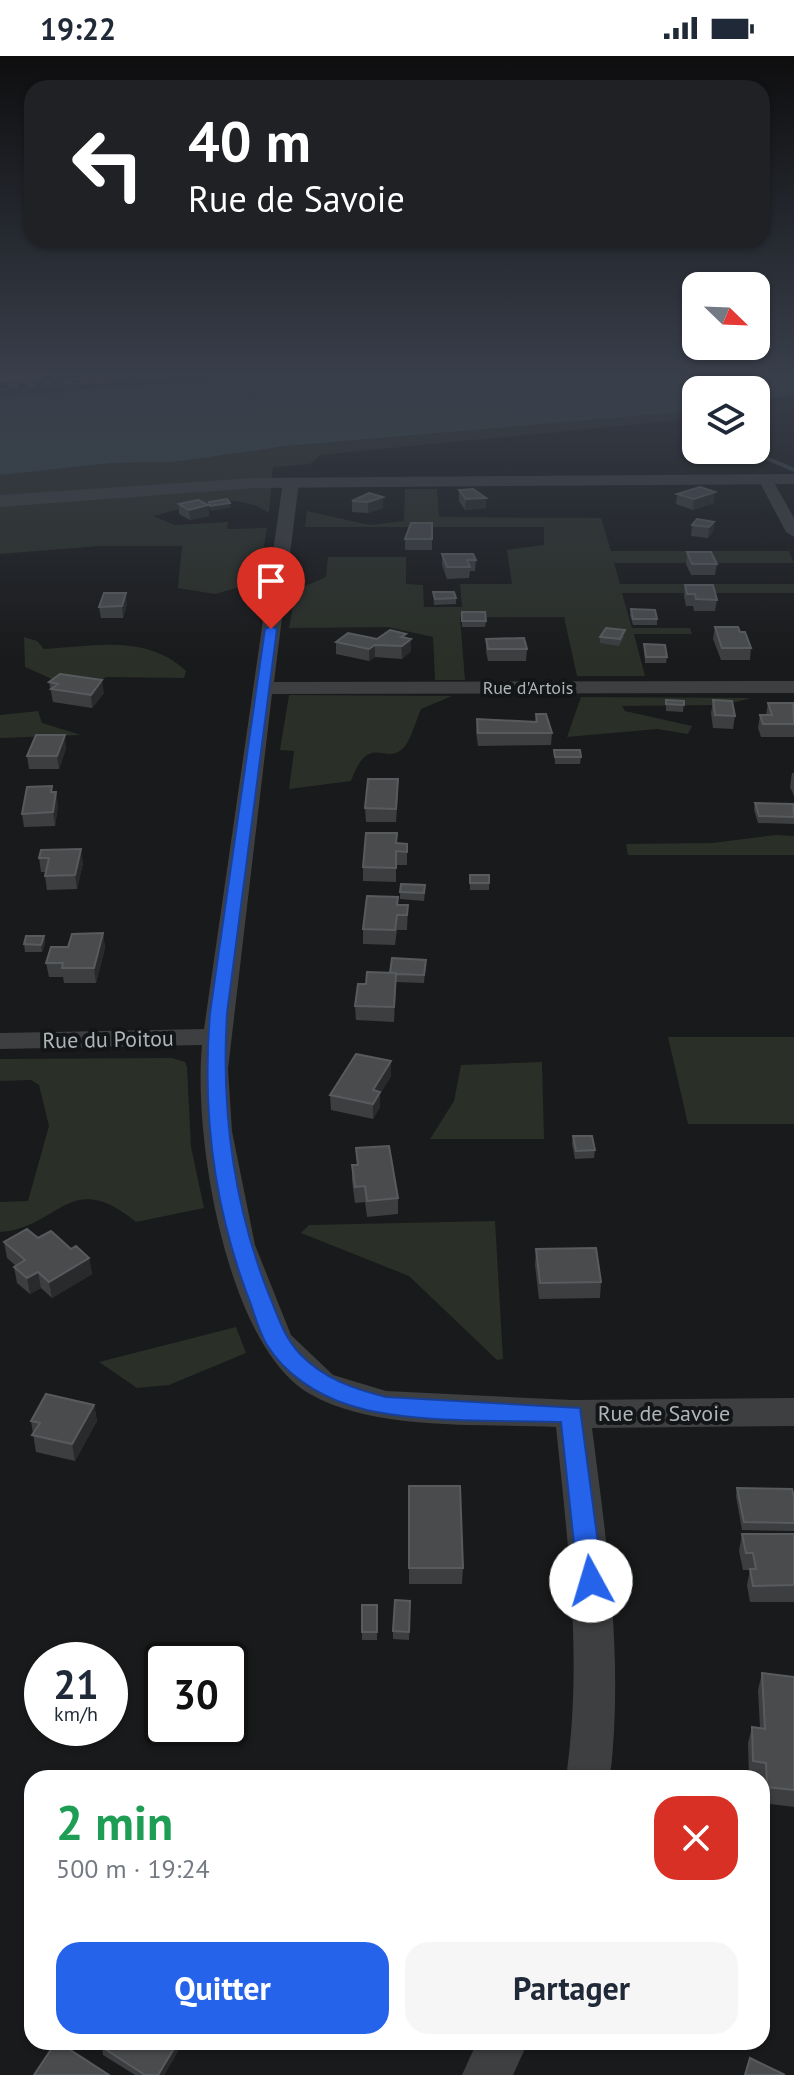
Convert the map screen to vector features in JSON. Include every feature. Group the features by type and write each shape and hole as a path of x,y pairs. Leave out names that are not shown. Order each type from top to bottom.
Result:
{"street":[{"path":"765,479 794,532"},
{"path":"0,501 178,486 291,482 794,479"},
{"name":"Rue de Savoie","path":"291,482 216,1037 217,1131 239,1245 276,1341 294,1362 321,1384 354,1398 386,1405 572,1414 794,1412"},
{"name":"Rue d'Artois","path":"263,688 794,687"},
{"name":"Rue du Poitou","path":"0,1041 216,1037"},
{"path":"572,1414 594,1609 595,1688 589,1770"},
{"path":"487,2075 499,2050"}],"shaded area":[{"path":"0,467 73,467 0,475"},
{"path":"73,467 273,467 269,513 242,502 227,501 153,516 175,525 228,522 227,529 267,528 258,582 215,594 178,588 182,546 99,546 0,554 0,475"},
{"path":"405,489 437,489 439,517 601,518 611,551 789,551 794,563 614,563 620,584 794,584 794,593 622,593 632,628 690,628 692,634 634,634 645,676 577,676 564,617 460,617 465,680 435,680 433,637 388,627 289,628 296,590 326,577 328,557 406,557 406,584 423,585 424,607 462,607 460,584 512,584 507,550 544,545 544,527 305,527 307,511 370,525 404,521"},
{"path":"24,637 37,641 44,649 101,645 137,647 171,659 186,671 184,678 106,677 89,688 63,684 25,667"},
{"path":"289,695 452,696 421,709 405,746 391,754 371,753 358,766 351,781 289,789 294,751 280,750"},
{"path":"581,697 751,698 724,705 622,706 625,711 692,726 688,734 657,729 567,737"},
{"path":"38,711 42,723 81,735 0,738 0,715"},
{"path":"775,835 794,836 794,855 628,855 626,844 712,843"},
{"path":"668,1037 794,1037 794,1124 688,1124"},
{"path":"172,1058 185,1062 187,1067 191,1147 204,1208 136,1222 114,1206 95,1200 80,1200 20,1228 0,1232 0,1202 28,1201 49,1126 39,1085 31,1080 0,1081 0,1059"},
{"path":"542,1062 544,1139 430,1139 454,1101 461,1065"},
{"path":"495,1221 503,1359 497,1360 409,1276 301,1233 309,1225"},
{"path":"236,1327 246,1353 169,1385 137,1388 99,1362"}],"building":[{"path":"700,487 715,492 694,499 677,494"},
{"path":"473,489 486,498 466,499 459,490"},
{"path":"369,493 383,497 368,502 352,501"},
{"path":"227,499 230,503 210,506 209,502"},
{"path":"198,500 208,505 189,510 179,504"},
{"path":"697,519 714,522 709,527 692,525"},
{"path":"411,523 432,523 432,539 405,539"},
{"path":"687,552 711,552 717,564 692,564"},
{"path":"442,554 473,554 476,560 467,560 470,567 447,567"},
{"path":"685,585 713,585 717,600 696,599 695,594 687,594"},
{"path":"433,592 454,592 456,598 435,599"},
{"path":"104,593 126,593 122,606 99,607"},
{"path":"631,609 655,610 657,619 633,619"},
{"path":"462,612 485,612 486,621 462,621"},
{"path":"715,627 738,627 740,632 745,632 751,648 722,648"},
{"path":"606,628 625,630 620,639 600,637"},
{"path":"390,630 406,634 401,637 411,639 402,646 375,645 369,649 336,642 348,633 377,639"},
{"path":"524,638 527,649 488,649 486,639"},
{"path":"644,644 665,645 667,657 646,657"},
{"path":"60,674 102,680 91,695 51,689 58,684 49,682"},
{"path":"666,700 684,701 684,705 666,704"},
{"path":"713,700 732,701 735,716 715,715"},
{"path":"768,703 793,703 794,724 763,724 760,715 772,715"},
{"path":"536,714 546,714 552,733 478,733 477,719 537,722"},
{"path":"36,735 65,735 57,756 27,756"},
{"path":"554,750 580,750 581,757 555,757"},
{"path":"368,779 398,779 396,809 365,808"},
{"path":"52,786 51,792 56,792 53,812 22,814 27,787"},
{"path":"755,803 793,804 794,817 759,816"},
{"path":"366,833 397,833 396,843 407,844 407,852 396,851 396,868 363,867"},
{"path":"81,849 75,875 45,876 49,858 39,858 41,850"},
{"path":"470,875 489,875 489,883 470,883"},
{"path":"401,884 425,885 424,893 400,892"},
{"path":"367,896 398,897 397,905 408,905 407,915 397,915 395,930 363,929"},
{"path":"103,933 94,968 62,968 63,963 46,963 51,947 68,947 72,934"},
{"path":"26,936 44,936 41,945 24,944"},
{"path":"392,958 426,960 424,975 390,973"},
{"path":"367,972 396,973 394,1007 355,1006 358,984 366,984"},
{"path":"356,1054 391,1061 373,1090 380,1092 373,1104 330,1095"},
{"path":"573,1136 592,1136 595,1150 576,1151"},
{"path":"389,1146 398,1198 367,1201 365,1186 355,1187 352,1165 358,1165 356,1148"},
{"path":"27,1229 38,1238 51,1231 71,1249 76,1246 89,1258 49,1282 38,1272 27,1278 14,1267 25,1260 4,1242"},
{"path":"596,1248 601,1282 540,1283 536,1249"},
{"path":"46,1394 94,1405 72,1444 32,1435 40,1423 31,1421"},
{"path":"409,1486 460,1486 463,1568 409,1568"},
{"path":"737,1488 792,1489 794,1523 744,1522"},
{"path":"742,1534 794,1534 794,1585 753,1586 750,1569 756,1569 753,1553 746,1553"},
{"path":"395,1600 410,1601 409,1632 393,1631"},
{"path":"362,1605 377,1605 377,1632 362,1632"},
{"path":"762,1673 794,1677 794,1790 770,1787 770,1770 766,1770 766,1763 753,1761 752,1727 765,1729"},
{"path":"51,2050 70,2050 109,2075 34,2075"},
{"path":"107,2050 173,2050 158,2075 145,2075"},
{"path":"750,2058 785,2075 745,2075"}],"waterway":[{"path":"788,467 794,470"}],"route":[{"path":"271,629 214,1069 217,1131 239,1245 276,1341 294,1362 321,1384 354,1398 386,1405 572,1414 591,1581"}]}
